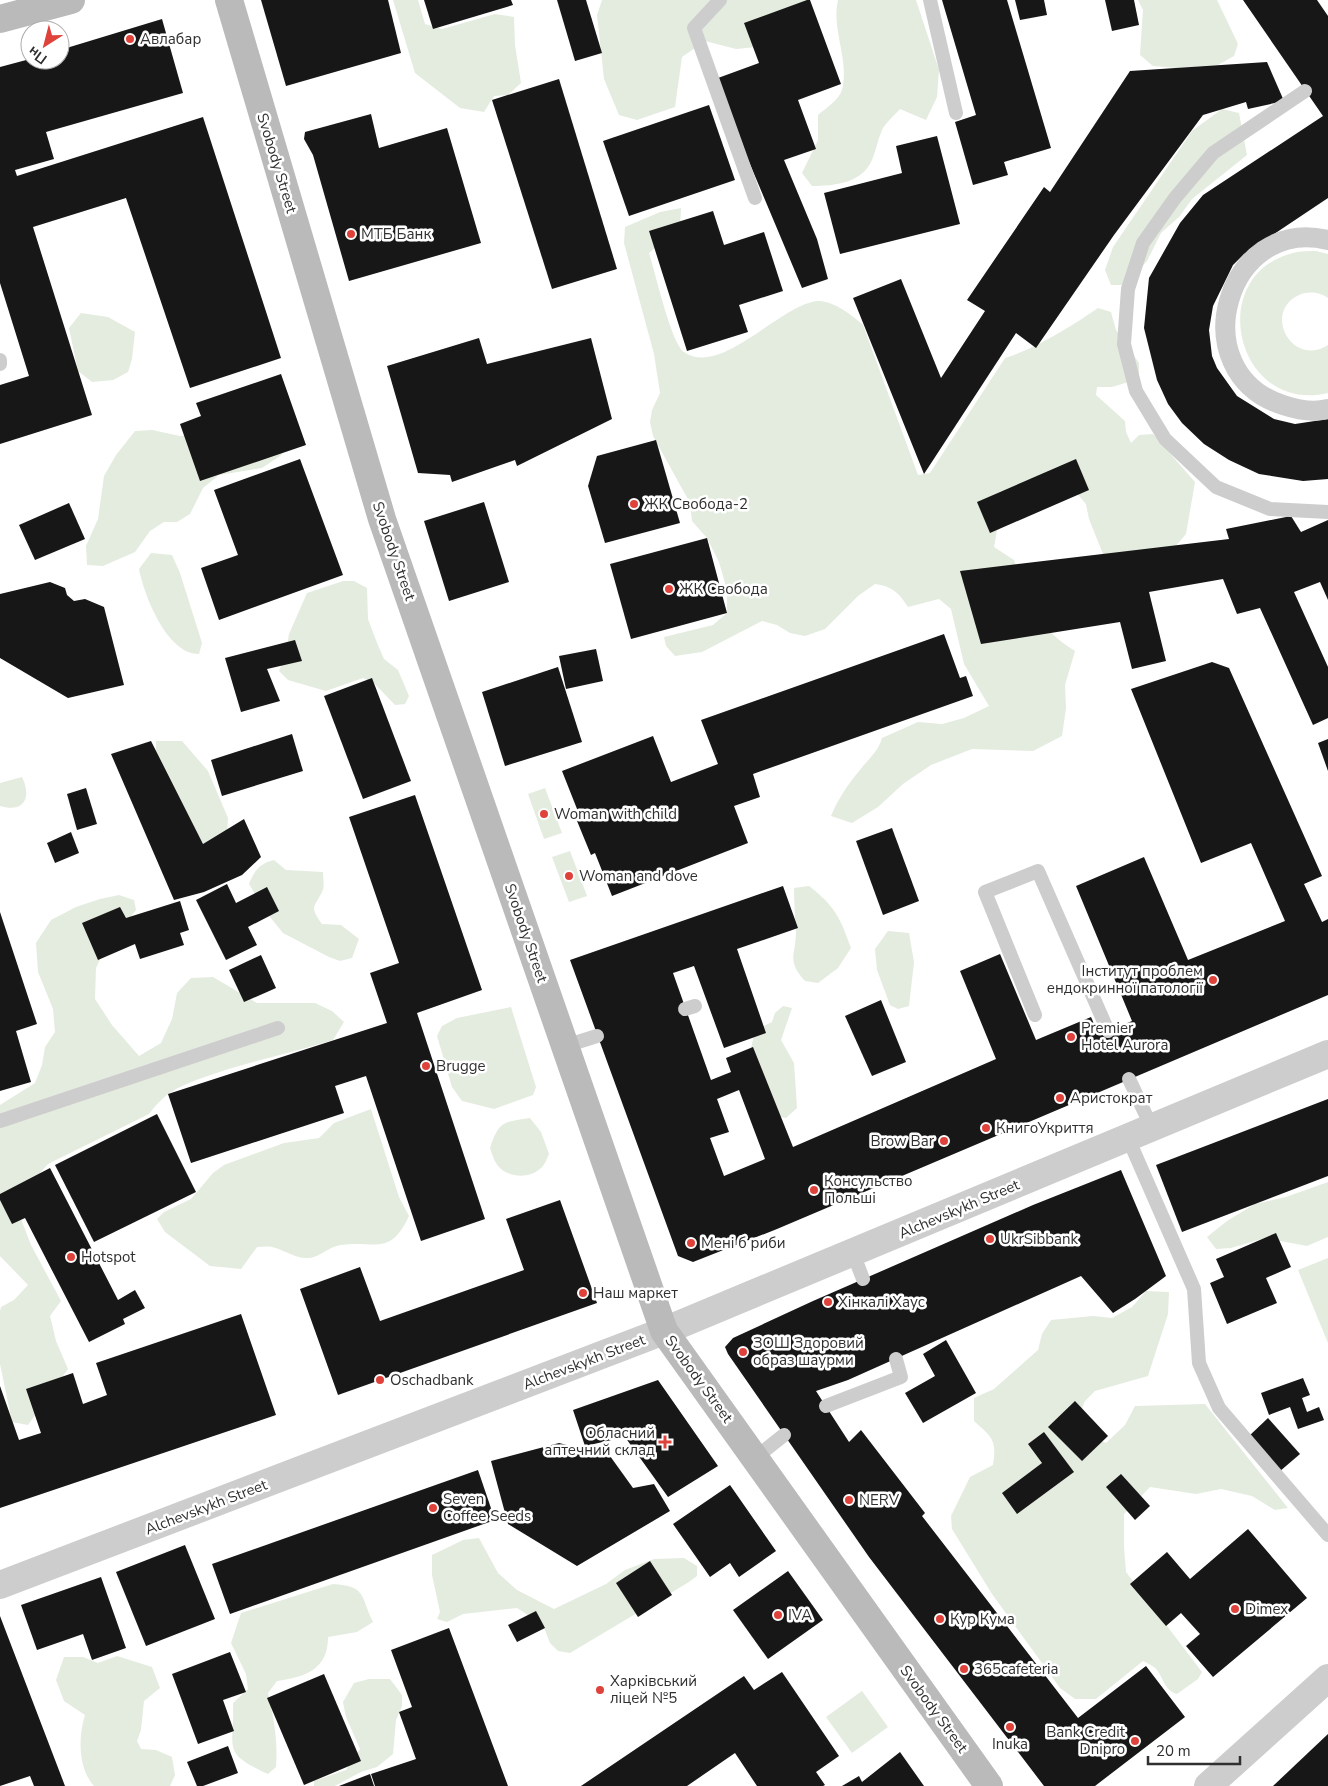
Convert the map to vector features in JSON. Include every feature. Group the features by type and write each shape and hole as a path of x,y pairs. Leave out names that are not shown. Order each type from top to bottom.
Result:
{"main road":[{"path":"0,19 71,0"},
{"name":"Svobody Street","path":"229,0 382,519 664,1331 989,1786"}],"street":[{"path":"1328,240 1317,237 1288,240 1261,253 1240,274 1227,300 1224,330 1231,358 1247,383 1270,401 1299,410 1328,409"},
{"name":"Alchevskykh Street","path":"0,1585 664,1331 1328,1054"},
{"path":"1208,1786 1328,1678"}],"lane":[{"path":"720,0 694,28 755,198"},
{"path":"930,0 956,113"},
{"path":"1305,91 1213,153 1164,213 1143,243 1128,289 1124,344 1136,391 1165,439 1216,487 1270,508 1328,512"},
{"path":"1035,1014 985,892 1038,871 1108,1031"},
{"path":"0,1122 278,1028"},
{"path":"565,1046 597,1036"},
{"path":"1129,1079 1140,1133 1194,1289 1199,1363 1219,1408 1328,1535"},
{"path":"853,1253 863,1279"},
{"path":"826,1406 901,1377 896,1359"},
{"path":"755,1458 784,1436"}],"shaded area":[{"path":"393,0 418,0 425,24 442,29 495,14 514,17 515,45 521,83 508,95 494,96 484,112 460,108 415,73"},
{"path":"602,0 806,0 805,12 766,46 736,49 705,41 682,57 675,107 637,120 619,115 604,79 597,15"},
{"path":"838,0 916,0 939,70 937,97 926,120 900,109 884,127 872,160 862,174 847,182 812,186 802,173 818,140 818,115 838,97 842,90 844,79 836,11"},
{"path":"1138,0 1217,0 1238,44 1234,56 1218,65 1177,68 1153,66 1140,55 1143,10"},
{"path":"1222,109 1239,113 1247,155 1192,199 1179,217 1161,233 1147,261 1125,285 1111,285 1105,270 1113,247 1192,131"},
{"path":"681,208 680,227 649,253 669,321 679,346 684,352 699,357 715,356 750,338 802,305 823,301 836,306 863,325 918,475 930,473 1005,358 1041,343 1098,308 1111,312 1116,330 1139,363 1139,379 1112,387 1097,387 1096,395 1125,421 1126,432 1131,443 1139,435 1153,434 1195,482 1186,534 1175,547 1105,559 1089,519 1086,504 1072,488 997,530 994,547 1014,560 1029,600 1043,623 1051,633 1075,651 1065,685 1066,708 1062,736 1033,751 972,749 931,765 903,784 878,807 852,823 831,816 844,792 876,751 882,738 918,722 942,724 964,718 989,706 964,664 951,609 939,599 908,607 895,591 886,586 875,584 858,596 825,629 805,636 790,633 777,625 762,621 702,652 675,656 666,646 664,637 713,625 727,613 727,590 719,562 707,538 692,521 690,503 653,436 650,422 652,410 660,393 654,354 624,243 625,227 660,212"},
{"path":"1316,251 1328,254 1328,298 1314,293 1299,295 1288,303 1283,313 1282,324 1286,335 1293,344 1303,349 1315,350 1328,345 1328,393 1297,394 1271,384 1253,364 1243,340 1241,313 1248,288 1265,267 1293,253"},
{"path":"81,313 108,317 135,332 132,359 128,372 113,380 92,382 78,371 69,328"},
{"path":"152,430 180,436 198,434 292,442 280,456 262,468 219,475 203,488 190,514 177,522 164,522 150,531 135,552 103,566 87,565 86,546 98,519 104,476 116,455 135,431"},
{"path":"151,553 172,555 180,573 202,643 199,654 187,652 177,645 167,634 152,608 139,569"},
{"path":"343,581 354,581 367,588 368,619 384,659 398,670 409,696 405,704 395,705 374,683 363,678 326,691 288,680 279,671 286,652 289,634 307,593"},
{"path":"156,741 182,741 208,771 228,818 227,837 210,854 178,820 156,751"},
{"path":"22,777 26,791 24,802 15,807 0,806 0,783"},
{"path":"545,788 562,833 544,839 528,794"},
{"path":"570,851 587,896 569,902 552,857"},
{"path":"274,860 286,870 323,872 324,885 314,907 315,914 322,924 341,925 359,939 352,958 340,961 283,933 266,912 249,884 258,868"},
{"path":"809,886 825,900 836,914 851,948 838,968 818,983 805,981 796,968 793,957 796,939 794,888"},
{"path":"119,895 134,900 136,910 105,949 96,968 95,999 112,1025 139,1056 161,1043 172,1019 177,993 191,978 213,977 257,1003 315,1003 332,1011 344,1022 333,1040 236,1067 198,1079 175,1089 155,1106 149,1114 48,1164 25,1190 16,1206 31,1245 61,1301 50,1316 56,1341 68,1369 28,1425 12,1422 0,1364 1,1307 14,1300 28,1285 0,1256 0,1105 35,1083 42,1065 45,1047 55,1032 53,1009 38,972 36,943 51,920 76,907"},
{"path":"888,931 909,933 914,962 909,1006 898,1009 890,1005 877,970 875,949"},
{"path":"783,1006 792,1008 781,1040 794,1063 797,1108 786,1118 775,1116 749,1058 755,1030 772,1022 775,1013"},
{"path":"511,1007 536,1087 533,1095 494,1109 462,1101 452,1087 437,1036 442,1026 457,1018"},
{"path":"371,1109 399,1197 409,1216 402,1229 388,1242 337,1246 309,1258 299,1257 272,1247 257,1247 241,1269 210,1266 165,1232 157,1219 164,1212 191,1199 213,1173 224,1165 284,1143 319,1138 334,1123"},
{"path":"530,1118 541,1132 549,1154 545,1163 536,1172 519,1176 507,1173 498,1166 493,1157 490,1148 493,1139 503,1124"},
{"path":"1328,1182 1328,1237 1307,1246 1265,1238 1231,1248 1216,1249 1207,1237 1227,1221 1255,1204 1286,1197"},
{"path":"1328,1258 1328,1343 1298,1270"},
{"path":"1146,1291 1169,1292 1168,1314 1148,1376 1095,1391 1085,1401 1074,1428 1106,1443 1125,1425 1135,1406 1205,1404 1288,1508 1275,1510 1252,1496 1221,1489 1196,1494 1150,1487 1124,1514 1126,1572 1202,1672 1198,1679 1177,1694 1169,1690 1156,1669 1143,1661 1096,1699 1075,1699 1060,1688 992,1594 952,1529 951,1516 970,1477 993,1465 994,1450 992,1440 974,1421 974,1398 994,1389 1038,1350 1042,1334 1051,1320 1093,1316 1112,1318 1132,1307"},
{"path":"479,1538 498,1573 517,1590 554,1609 606,1584 625,1570 654,1559 684,1558 697,1566 697,1576 570,1653 558,1651 550,1643 543,1625 517,1608 463,1614 447,1622 437,1619 440,1612 432,1575 432,1555 463,1540"},
{"path":"333,1584 352,1587 357,1590 364,1599 373,1622 357,1632 328,1637 324,1657 313,1670 297,1677 277,1681 268,1693 275,1730 276,1767 268,1774 243,1760 236,1754 233,1747 233,1703 248,1689 246,1674 231,1643 241,1613"},
{"path":"117,1656 152,1667 160,1688 144,1701 141,1730 137,1741 141,1749 156,1750 172,1757 175,1775 170,1786 94,1786 85,1770 81,1752 81,1733 85,1715 64,1701 56,1680 64,1657 83,1657 98,1663"},
{"path":"369,1679 390,1679 402,1695 402,1706 396,1720 393,1754 377,1767 361,1772 335,1786 314,1786 314,1781 346,1770 360,1749 346,1717 343,1702 354,1683"},
{"path":"862,1691 888,1727 852,1753 826,1717"}],"building":[{"path":"261,0 388,0 401,53 286,86"},
{"path":"424,0 511,0 513,5 433,29"},
{"path":"557,0 586,0 602,53 575,61"},
{"path":"810,0 841,84 798,100 816,149 784,160 817,239 828,279 802,288 747,157 718,78 759,63 744,23"},
{"path":"942,0 1007,0 1051,148 1004,162 1008,175 973,185 955,122 976,115"},
{"path":"1015,0 1044,0 1047,15 1020,20"},
{"path":"1105,0 1134,0 1139,25 1112,31"},
{"path":"1243,0 1317,0 1328,16 1328,198 1244,254 1233,265 1213,306 1209,330 1212,356 1217,368 1237,396 1274,419 1295,424 1328,419 1328,479 1303,481 1259,474 1229,460 1204,444 1182,423 1168,404 1157,380 1144,328 1149,278 1180,223 1203,195 1323,116"},
{"path":"162,19 183,93 46,132 54,159 15,170 17,176 203,117 281,358 190,388 126,198 33,227 92,415 0,444 0,385 29,376 0,283 0,67 20,62 20,70 70,70 70,47"},
{"path":"1267,62 1284,101 1248,109 1246,102 1203,115 1114,235 1036,348 1016,333 924,474 853,298 901,279 941,378 985,311 967,300 1044,187 1050,192 1130,71"},
{"path":"559,79 617,269 552,289 492,100"},
{"path":"709,105 735,180 629,216 603,141"},
{"path":"371,114 379,148 447,128 481,243 349,281 313,155 304,139 305,132"},
{"path":"937,136 960,224 840,254 824,193 902,173 896,146"},
{"path":"713,211 724,245 764,232 783,291 739,305 748,332 687,351 649,231"},
{"path":"479,338 487,364 591,338 612,419 517,466 515,460 452,482 450,475 418,473 387,366"},
{"path":"281,374 306,445 200,481 180,424 201,416 196,403"},
{"name":"ЖК Свобода-2","path":"656,440 680,523 605,543 588,486 597,456"},
{"path":"300,459 343,575 219,620 201,568 238,555 214,490"},
{"path":"1076,459 1089,490 990,533 977,502"},
{"path":"484,502 509,582 449,601 424,521"},
{"path":"69,503 85,539 35,560 19,525"},
{"path":"1291,516 1301,532 1328,520 1328,600 1320,582 1294,592 1328,667 1328,718 1313,725 1260,608 1237,614 1223,579 1149,592 1166,661 1132,669 1120,622 981,644 960,571 1229,539 1226,529"},
{"name":"ЖК Свобода","path":"707,538 727,613 631,639 610,564"},
{"path":"50,582 65,588 67,595 74,601 85,599 104,607 124,685 68,698 0,658 0,594"},
{"path":"944,634 960,678 966,676 973,696 753,774 760,797 734,806 748,843 612,896 595,853 591,855 575,816 579,814 562,771 653,736 671,782 718,764 701,720"},
{"path":"295,640 302,661 267,669 280,701 241,712 225,658"},
{"path":"596,649 603,681 566,689 559,656"},
{"path":"1212,662 1229,668 1322,876 1304,884 1322,922 1328,919 1328,995 777,1229 693,1262 678,1256 570,960 783,886 798,928 737,949 766,1033 724,1048 694,966 673,973 711,1080 731,1072 726,1058 753,1047 793,1147 996,1059 960,971 1000,954 1036,1040 1091,1017 1099,1035 1132,1021 1076,886 1144,857 1188,960 1285,921 1251,843 1201,863 1131,689","holes":["739,1090 765,1159 724,1176 710,1138 729,1132 717,1099"]},
{"path":"558,667 582,742 505,766 482,692"},
{"path":"372,678 411,781 363,799 324,696"},
{"path":"292,734 303,771 222,796 211,760"},
{"path":"1328,739 1328,771 1318,743"},
{"path":"151,741 203,844 244,819 261,857 242,875 204,892 174,900 111,754"},
{"path":"86,788 97,824 77,830 67,794"},
{"path":"415,795 482,990 417,1013 485,1219 421,1241 366,1076 335,1086 344,1113 191,1163 168,1094 387,1023 370,973 399,963 349,817"},
{"path":"892,828 919,901 883,915 856,841"},
{"path":"71,832 79,853 55,863 47,843"},
{"path":"227,884 236,903 267,887 279,911 248,927 257,945 226,960 196,900"},
{"path":"180,901 189,930 180,933 184,945 140,959 135,944 98,960 82,923 120,907 126,918"},
{"path":"0,912 37,1024 16,1031 31,1082 0,1091"},
{"path":"261,955 276,988 244,1002 229,970"},
{"path":"881,1000 906,1062 872,1076 845,1016"},
{"path":"1328,1099 1328,1176 1182,1232 1156,1165"},
{"path":"157,1114 196,1192 94,1242 55,1165"},
{"name":"Hotspot","path":"50,1168 118,1300 135,1290 145,1308 123,1319 125,1324 89,1342 25,1218 12,1224 0,1200 0,1194"},
{"path":"1121,1170 1166,1276 1135,1299 1113,1313 1081,1276 848,1380 816,1391 849,1442 861,1430 925,1513 922,1516 1078,1718 1146,1666 1185,1717 1095,1786 1044,1786 869,1557 725,1347 733,1338 813,1301 1033,1205"},
{"path":"560,1200 597,1303 338,1395 300,1289 360,1267 380,1321 524,1270 506,1219"},
{"path":"1276,1233 1291,1267 1266,1278 1277,1303 1227,1324 1210,1283 1224,1277 1216,1259"},
{"path":"241,1314 276,1415 0,1508 0,1386 19,1440 41,1433 26,1389 73,1373 83,1404 107,1395 96,1363"},
{"path":"946,1340 976,1393 923,1423 905,1393 935,1376 923,1354"},
{"path":"1303,1378 1310,1395 1302,1398 1307,1412 1319,1407 1324,1420 1298,1429 1290,1407 1269,1415 1261,1393"},
{"name":"Обласний аптечний склад","path":"658,1380 718,1466 668,1497 625,1437 585,1446 573,1410"},
{"path":"1075,1401 1108,1436 1082,1461 1048,1427"},
{"path":"1268,1418 1300,1454 1279,1472 1248,1437"},
{"path":"1044,1432 1074,1472 1017,1514 1002,1493 1042,1463 1028,1444"},
{"path":"559,1443 610,1456 633,1488 654,1484 670,1511 577,1566 508,1524 491,1461"},
{"path":"478,1470 495,1520 230,1614 212,1564"},
{"path":"1121,1474 1150,1506 1135,1520 1106,1487"},
{"path":"730,1485 776,1551 739,1577 730,1563 710,1577 673,1524"},
{"path":"1248,1529 1307,1598 1213,1677 1186,1646 1200,1634 1181,1613 1166,1626 1130,1584 1167,1552 1190,1579"},
{"path":"185,1545 215,1619 146,1646 116,1572"},
{"path":"650,1561 672,1595 638,1617 616,1583"},
{"name":"IVA","path":"788,1571 823,1620 768,1659 733,1610"},
{"path":"101,1577 126,1648 92,1660 83,1634 37,1650 21,1605"},
{"path":"536,1611 545,1628 517,1642 508,1625"},
{"path":"0,1616 65,1786 34,1786 30,1776 0,1786"},
{"path":"449,1628 508,1786 375,1786 371,1774 416,1759 399,1712 412,1707 391,1650"},
{"path":"230,1652 246,1692 223,1700 234,1731 198,1744 172,1674"},
{"path":"782,1672 839,1756 816,1772 825,1785 757,1786 735,1753 687,1786 581,1786 744,1676 754,1690"},
{"path":"324,1674 361,1761 304,1785 267,1698"},
{"path":"1328,1734 1328,1786 1273,1786"},
{"path":"228,1746 238,1773 203,1786 197,1786 187,1762"},
{"path":"900,1752 924,1786 842,1786 859,1776 862,1782"},
{"path":"370,1774 374,1786 339,1786"}],"place":[{"name":"Авлабар","path":"130,39"},
{"name":"МТБ Банк","path":"351,234"},
{"name":"ЖК Свобода-2","path":"634,504"},
{"name":"ЖК Свобода","path":"669,589"},
{"name":"Woman with child","path":"544,814"},
{"name":"Woman and dove","path":"569,876"},
{"name":"Інститут проблем ендокринної патології","path":"1213,980"},
{"name":"Premier Hotel Aurora","path":"1071,1037"},
{"name":"Brugge","path":"426,1066"},
{"name":"Аристократ","path":"1060,1098"},
{"name":"КнигоУкриття","path":"986,1128"},
{"name":"Brow Bar","path":"944,1141"},
{"name":"Консульство Польші","path":"814,1190"},
{"name":"UkrSibbank","path":"990,1239"},
{"name":"Мені б риби","path":"691,1243"},
{"name":"Hotspot","path":"71,1257"},
{"name":"Наш маркет","path":"583,1293"},
{"name":"Хінкалі Хаус","path":"828,1302"},
{"name":"ЗОШ Здоровий образ шаурми","path":"743,1352"},
{"name":"Oschadbank","path":"380,1380"},
{"name":"Обласний аптечний склад","path":"665,1442"},
{"name":"NERV","path":"849,1500"},
{"name":"Seven Coffee Seeds","path":"433,1508"},
{"name":"Dimex","path":"1235,1609"},
{"name":"IVA","path":"778,1615"},
{"name":"Кур Кума","path":"940,1619"},
{"name":"365cafeteria","path":"964,1669"},
{"name":"Харківський ліцей №5","path":"600,1690"},
{"name":"Inuka","path":"1010,1727"},
{"name":"Bank Credit Dnipro","path":"1135,1741"}]}
